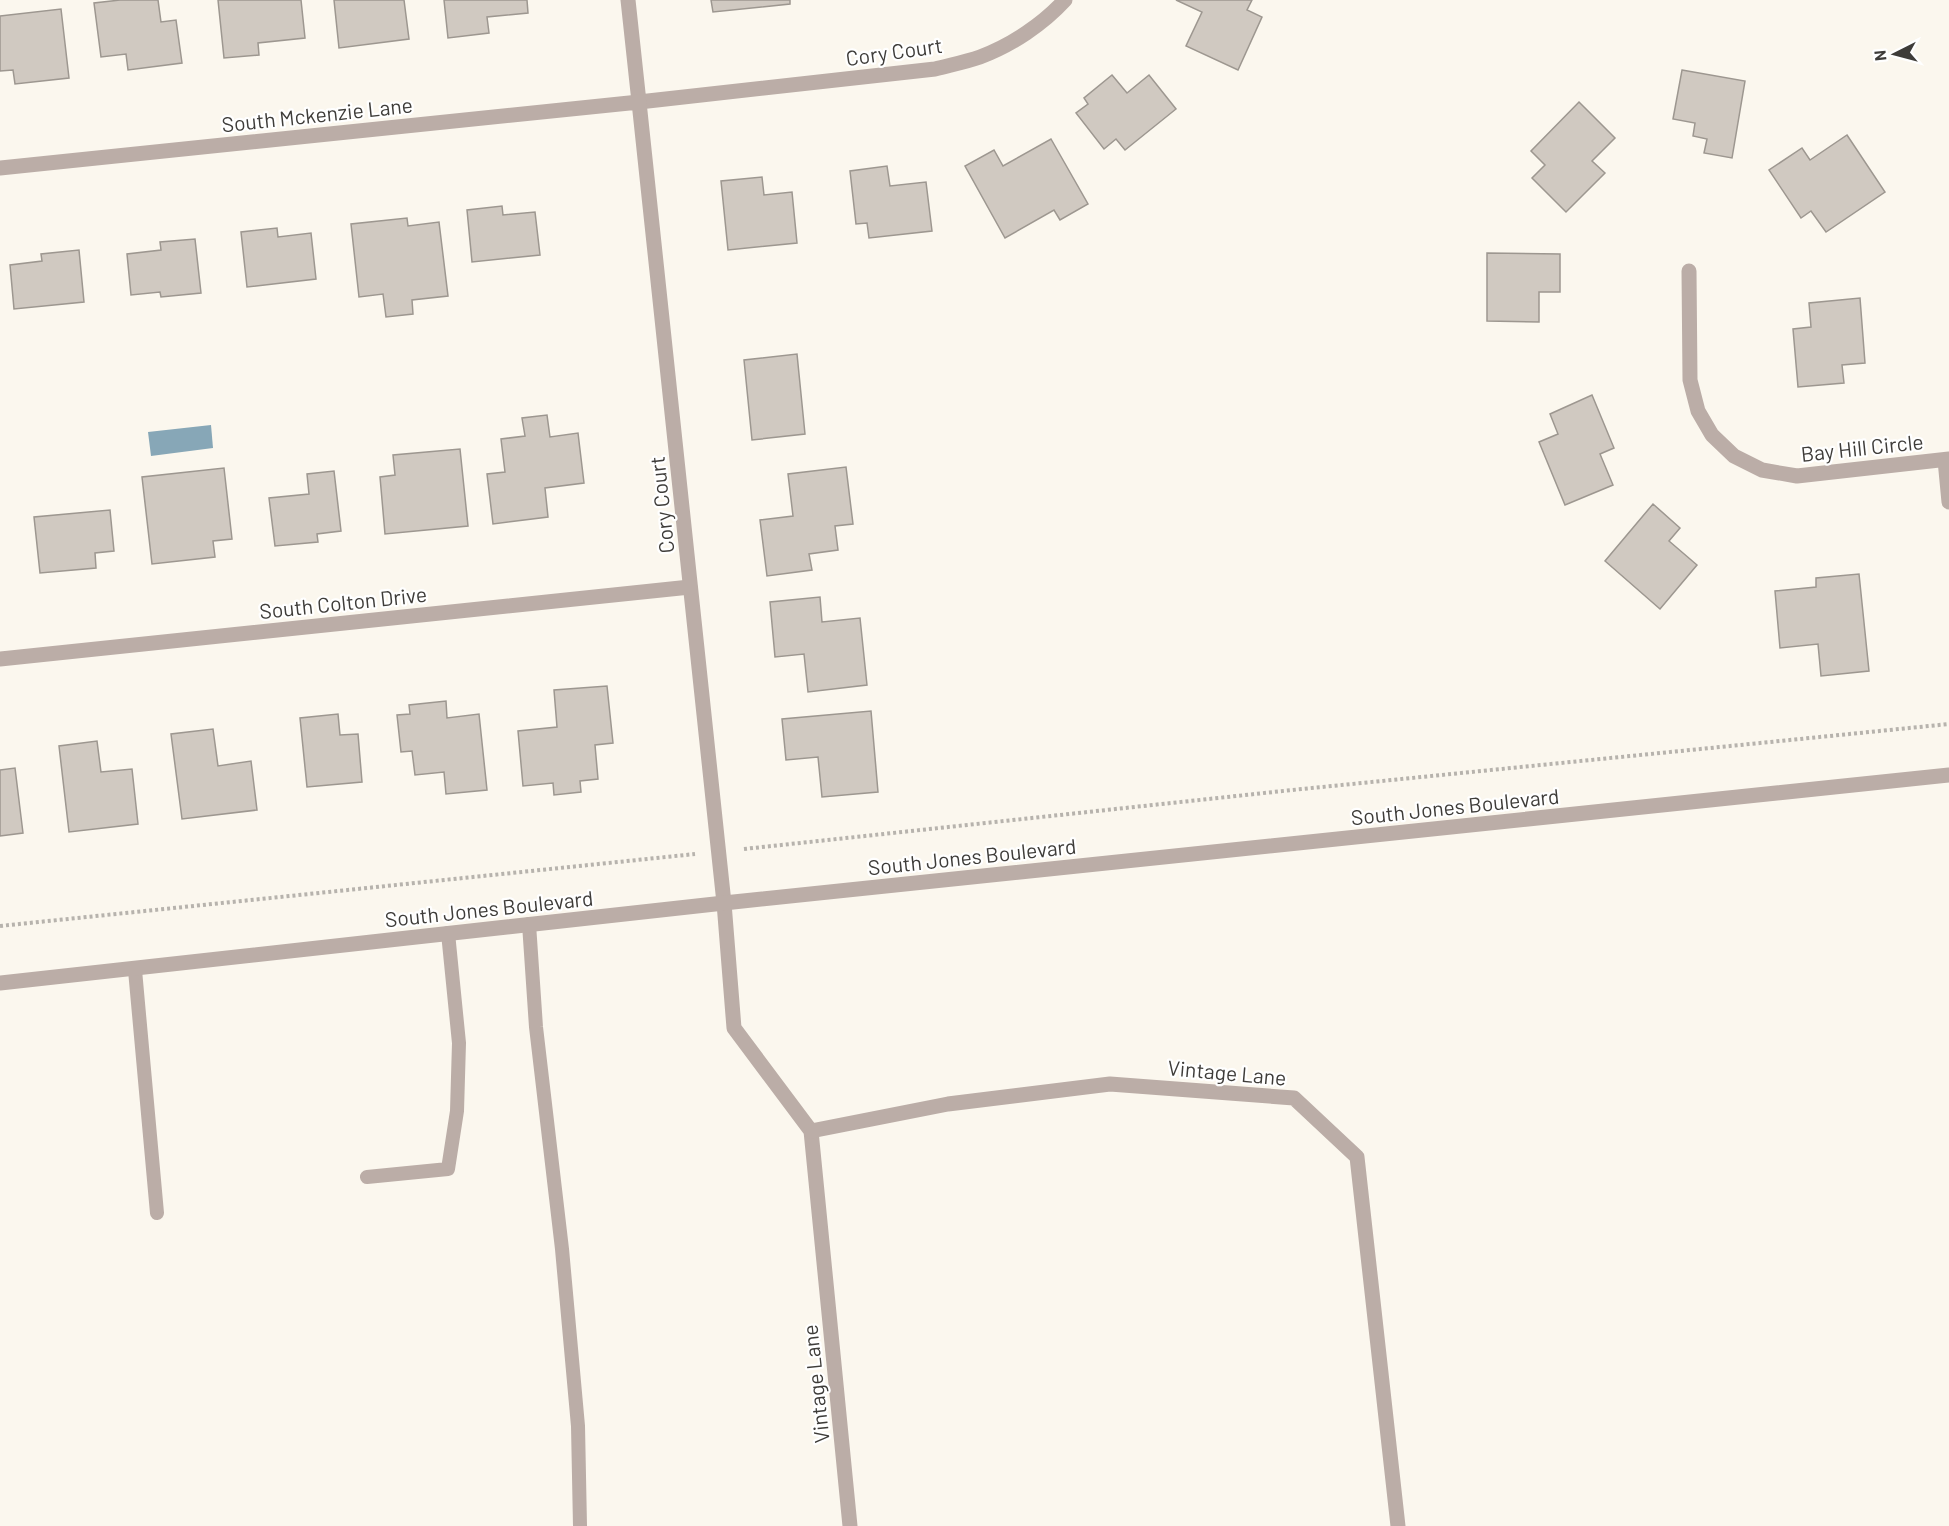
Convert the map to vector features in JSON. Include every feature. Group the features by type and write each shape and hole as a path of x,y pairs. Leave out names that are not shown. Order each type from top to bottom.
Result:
{"street":[{"name":"Cory Court","path":"628,0 724,903"},
{"name":"Cory Court","path":"639,102 935,69 980,57 1023,36 1055,11 1065,0"},
{"name":"South Mckenzie Lane","path":"0,168 639,102"},
{"name":"Bay Hill Circle","path":"1689,271 1690,380 1698,411 1712,435 1734,456 1762,470 1797,476 1947,460"},
{"path":"1947,460 1949,502"},
{"name":"South Colton Drive","path":"0,659 690,587"},
{"name":"South Jones Boulevard","path":"0,983 135,970 724,903 1949,776"},
{"path":"724,903 734,1028 811,1131"},
{"name":"Vintage Lane","path":"850,1526 811,1131 948,1104 1110,1084 1294,1098 1357,1157 1398,1526"}],"lane":[{"path":"529,924 536,1028 562,1250 578,1426 580,1526"},
{"path":"367,1177 448,1169 457,1111 459,1043 448,933"},
{"path":"135,970 157,1213"}],"path":[{"path":"0,926 1292,790 1949,724"}],"water":[{"path":"211,425 213,448 151,456 148,432"}],"building":[{"path":"158,0 161,22 176,20 182,63 128,70 126,54 101,57 94,3"},
{"path":"218,0 301,0 305,38 258,43 259,55 224,58"},
{"path":"334,0 404,0 409,39 339,48"},
{"path":"444,0 527,0 528,13 487,17 489,33 448,38"},
{"path":"711,0 790,0 790,4 713,12"},
{"path":"1176,0 1252,0 1247,10 1262,17 1238,70 1186,46 1202,12"},
{"path":"61,9 69,78 15,84 13,70 0,71 0,16"},
{"path":"1682,70 1745,81 1732,158 1704,153 1707,139 1693,136 1695,123 1673,119"},
{"path":"1112,75 1127,93 1149,75 1176,109 1125,150 1116,139 1104,149 1076,113 1088,104 1084,98"},
{"path":"1579,102 1615,138 1592,161 1605,173 1566,212 1532,178 1545,165 1531,151"},
{"path":"1847,135 1885,192 1826,232 1811,211 1801,218 1769,170 1802,148 1810,160"},
{"path":"1051,139 1088,204 1060,220 1054,210 1005,238 965,166 994,150 1003,166"},
{"path":"887,166 890,186 926,182 932,231 869,238 867,223 856,224 850,171"},
{"path":"762,177 764,195 792,192 797,243 728,250 721,181"},
{"path":"502,206 503,215 535,212 540,255 472,262 467,210"},
{"path":"407,218 408,226 439,222 448,296 412,300 413,314 386,317 383,294 359,297 351,224"},
{"path":"277,228 278,237 311,233 316,279 247,287 241,232"},
{"path":"195,239 201,293 161,297 160,292 131,295 127,254 161,250 160,242"},
{"path":"79,250 84,302 14,309 10,265 42,261 41,254"},
{"path":"1487,253 1560,254 1560,292 1539,292 1539,322 1487,321"},
{"path":"1860,298 1865,363 1842,365 1844,383 1798,387 1793,329 1811,327 1809,303"},
{"path":"797,354 805,434 752,440 744,360"},
{"path":"1592,395 1614,448 1600,454 1613,485 1565,505 1539,442 1558,434 1550,414"},
{"path":"547,415 550,437 578,433 584,483 545,488 548,517 493,524 487,474 505,472 501,439 525,436 522,418"},
{"path":"460,449 468,526 385,534 380,477 395,475 393,455"},
{"path":"846,467 853,524 835,526 838,550 809,554 812,570 767,576 760,520 793,516 788,474"},
{"path":"224,468 232,539 213,541 215,557 152,564 142,477"},
{"path":"334,471 341,531 317,534 318,542 275,546 269,498 309,494 307,474"},
{"path":"1653,504 1680,528 1669,541 1697,565 1660,609 1605,561"},
{"path":"110,510 114,551 95,553 96,568 40,573 34,517"},
{"path":"1859,574 1869,671 1821,676 1818,644 1780,648 1775,591 1816,587 1816,578"},
{"path":"820,597 822,622 860,618 867,685 808,692 804,654 775,657 770,602"},
{"path":"607,686 613,743 595,745 598,779 580,781 581,792 554,795 553,783 523,786 518,731 557,727 554,690"},
{"path":"446,701 447,718 479,714 487,790 446,794 444,772 415,775 412,751 401,752 397,715 410,714 409,705"},
{"path":"871,711 878,792 822,797 818,757 786,760 782,719"},
{"path":"338,714 340,735 358,734 362,782 307,787 300,718"},
{"path":"213,729 218,766 251,761 257,810 182,819 171,734"},
{"path":"97,741 101,772 132,769 138,824 69,832 59,746"},
{"path":"15,768 23,833 0,836 0,770"}]}
